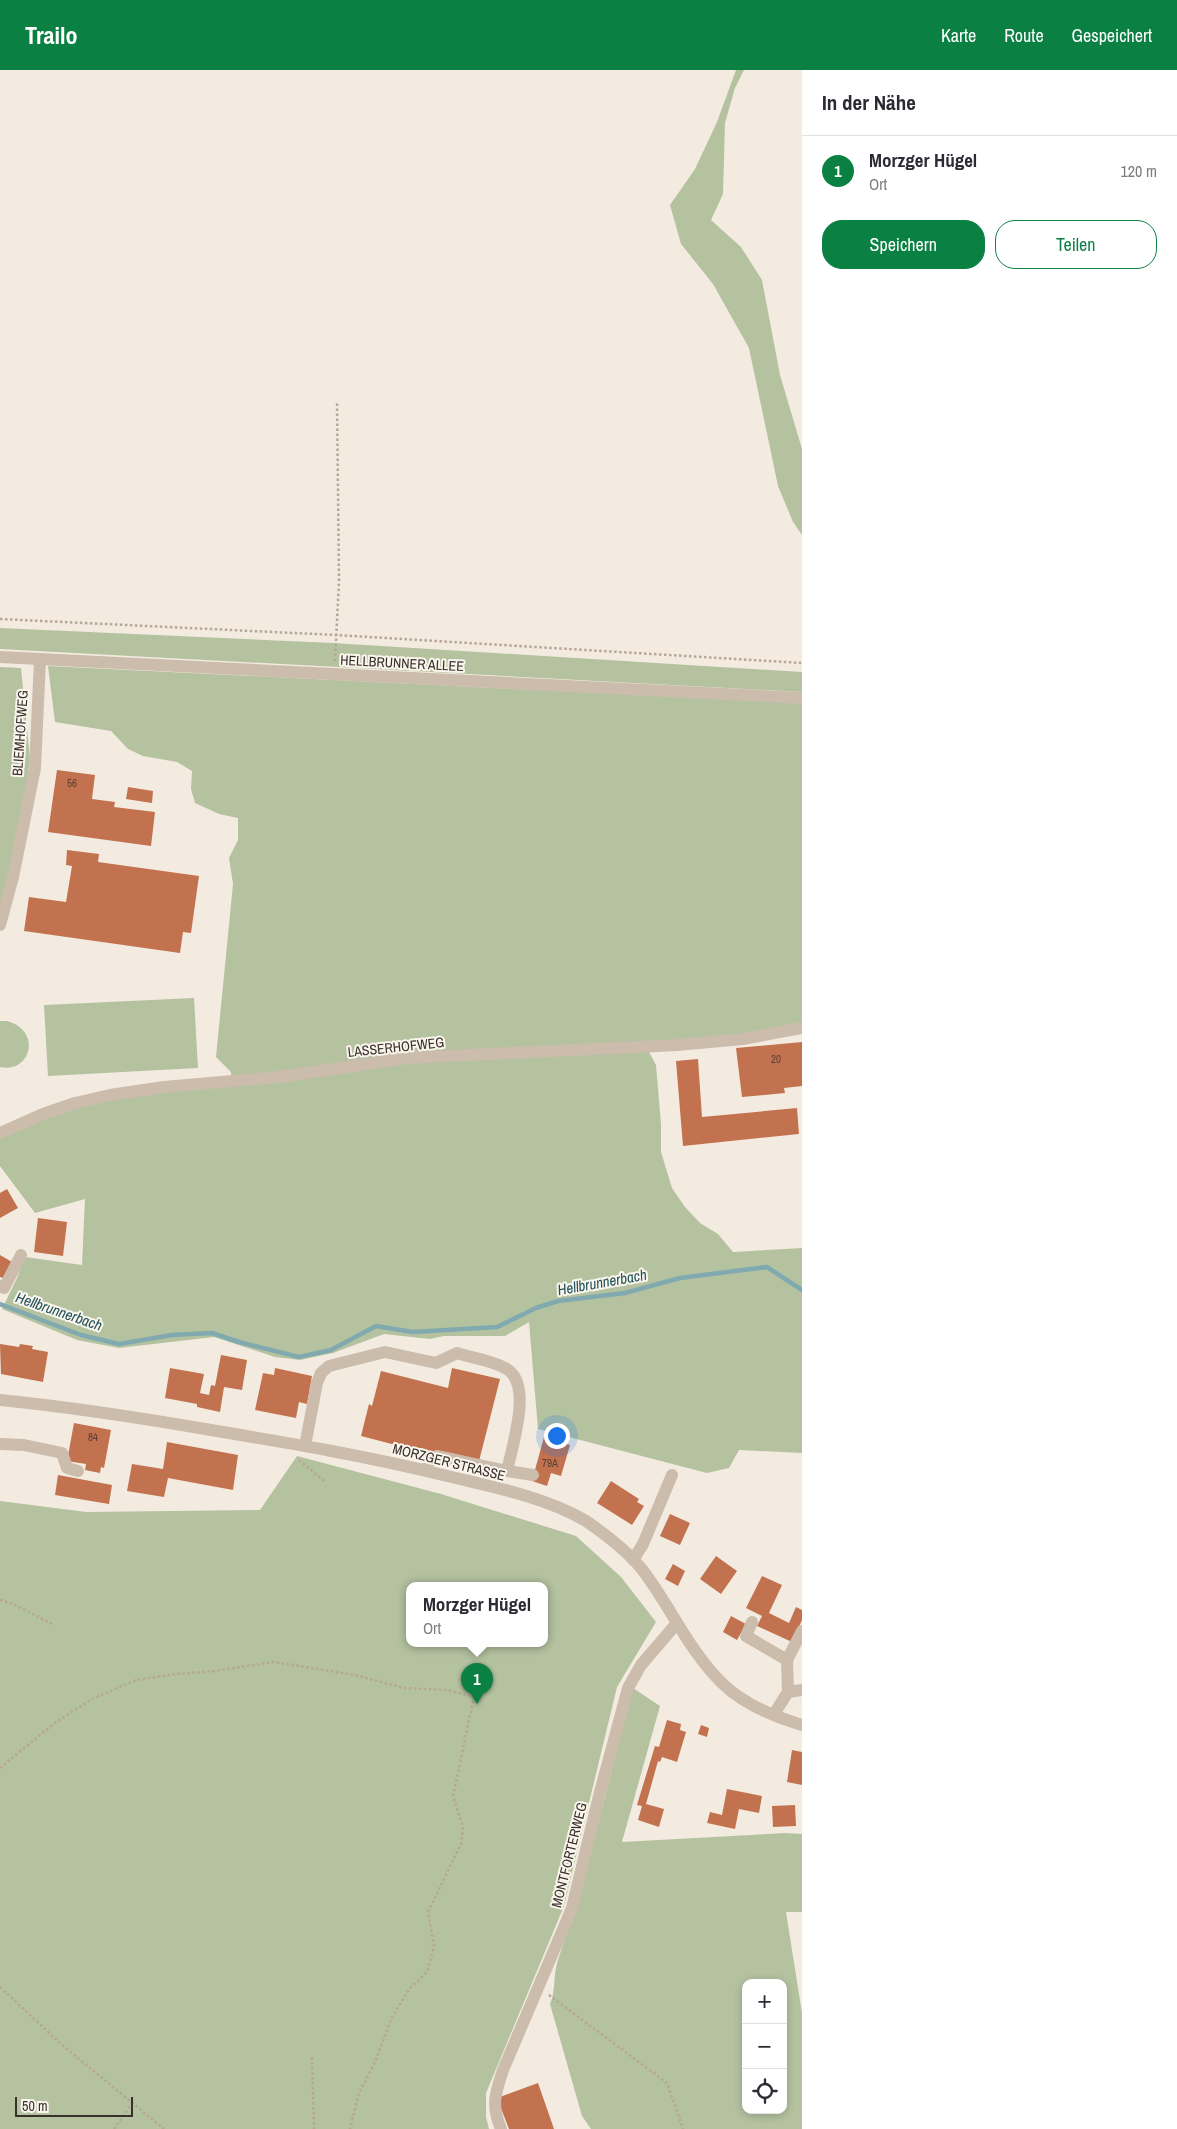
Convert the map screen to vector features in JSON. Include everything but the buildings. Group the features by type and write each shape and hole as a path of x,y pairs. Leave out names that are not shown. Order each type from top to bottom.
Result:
{"street":[{"name":"HELLBRUNNER ALLEE","path":"0,657 802,698"},
{"name":"BLIEMHOFWEG","path":"0,925 13,877 35,768 40,660"},
{"name":"LASSERHOFWEG","path":"0,1133 43,1114 75,1103 110,1095 164,1087 279,1077 408,1058 677,1045 743,1039 802,1028"},
{"path":"0,1286 4,1288 21,1255"},
{"path":"305,1446 317,1383 321,1373 329,1366 386,1352 436,1362 457,1353 506,1368 514,1374 518,1383 520,1393 519,1409 507,1471"},
{"name":"MORZGER STRASSE","path":"0,1400 66,1406 305,1446 426,1471 530,1498 565,1511 606,1535 633,1560 650,1582 696,1654 724,1685 759,1708 802,1725"},
{"path":"0,1444 24,1445 62,1453 67,1468 78,1471"},
{"path":"426,1471 429,1461 438,1456 533,1475"},
{"path":"633,1560 643,1544 672,1475"},
{"path":"752,1622 746,1636 786,1660"},
{"name":"MONTFORTERWEG","path":"501,2129 495,2116 494,2097 503,2070 572,1908 628,1688 642,1665 677,1623"},
{"path":"774,1714 788,1692 786,1660 802,1631"},
{"path":"788,1692 802,1690"}],"path":[{"path":"335,675 339,581 337,401"},
{"path":"0,619 336,635 802,663"},
{"path":"298,1460 324,1481"},
{"path":"0,1600 11,1603 52,1624"},
{"path":"0,1767 56,1722 92,1699 136,1680 176,1674 214,1671 274,1662 355,1675 404,1688 447,1690 474,1696 453,1796 463,1828 460,1844 428,1912 434,1946 427,1972 410,1988 392,2017 375,2062 359,2094 350,2129"},
{"path":"539,1986 667,2084 683,2129"},
{"path":"0,1987 62,2045 164,2129"},
{"path":"312,2057 314,2129"},
{"path":"114,2129 132,2103"}],"green space":[{"path":"736,70 744,70 735,88 725,123 723,194 711,220 741,247 762,280 780,375 802,449 802,535 793,522 778,486 749,348 713,284 681,244 670,205 695,169 717,122"},
{"path":"0,628 333,643 802,672 802,692 0,649"},
{"path":"48,666 802,703 802,1032 648,1050 656,1065 661,1124 661,1152 672,1188 685,1207 700,1223 718,1234 733,1252 802,1248 802,1453 739,1450 729,1468 707,1473 538,1429 529,1322 505,1336 444,1336 430,1339 384,1334 333,1353 300,1360 275,1357 214,1337 119,1348 77,1340 2,1309 25,1257 82,1265 85,1199 35,1213 0,1166 0,1136 90,1102 232,1084 231,1072 216,1057 233,884 229,858 238,840 238,818 219,814 195,803 191,789 192,771 177,762 143,756 128,749 111,731 55,722"},
{"path":"0,667 21,668 30,759 23,809 0,909"},
{"path":"194,998 198,1068 48,1076 44,1005"},
{"path":"0,1021 7,1021 18,1026 25,1033 29,1042 28,1050 25,1058 19,1064 10,1067 0,1067"},
{"path":"297,1456 441,1494 576,1536 621,1577 656,1622 617,1687 564,1906 486,2093 486,2117 489,2129 0,2129 0,1501 86,1512 260,1510"},
{"path":"633,1688 660,1706 622,1842 785,1833 802,1834 802,1912 786,1912 802,2013 802,2129 591,2129 582,2116 550,2004 556,1965 589,1859"}],"waterway":[{"name":"Hellbrunnerbach","path":"0,1304 81,1335 119,1344 172,1335 212,1333 299,1357 331,1350 376,1326 413,1332 497,1327 536,1308 558,1301 625,1293 680,1278 767,1267 802,1290"}],"place":[{"name":"Morzger Hügel","path":"477,1704"}]}
